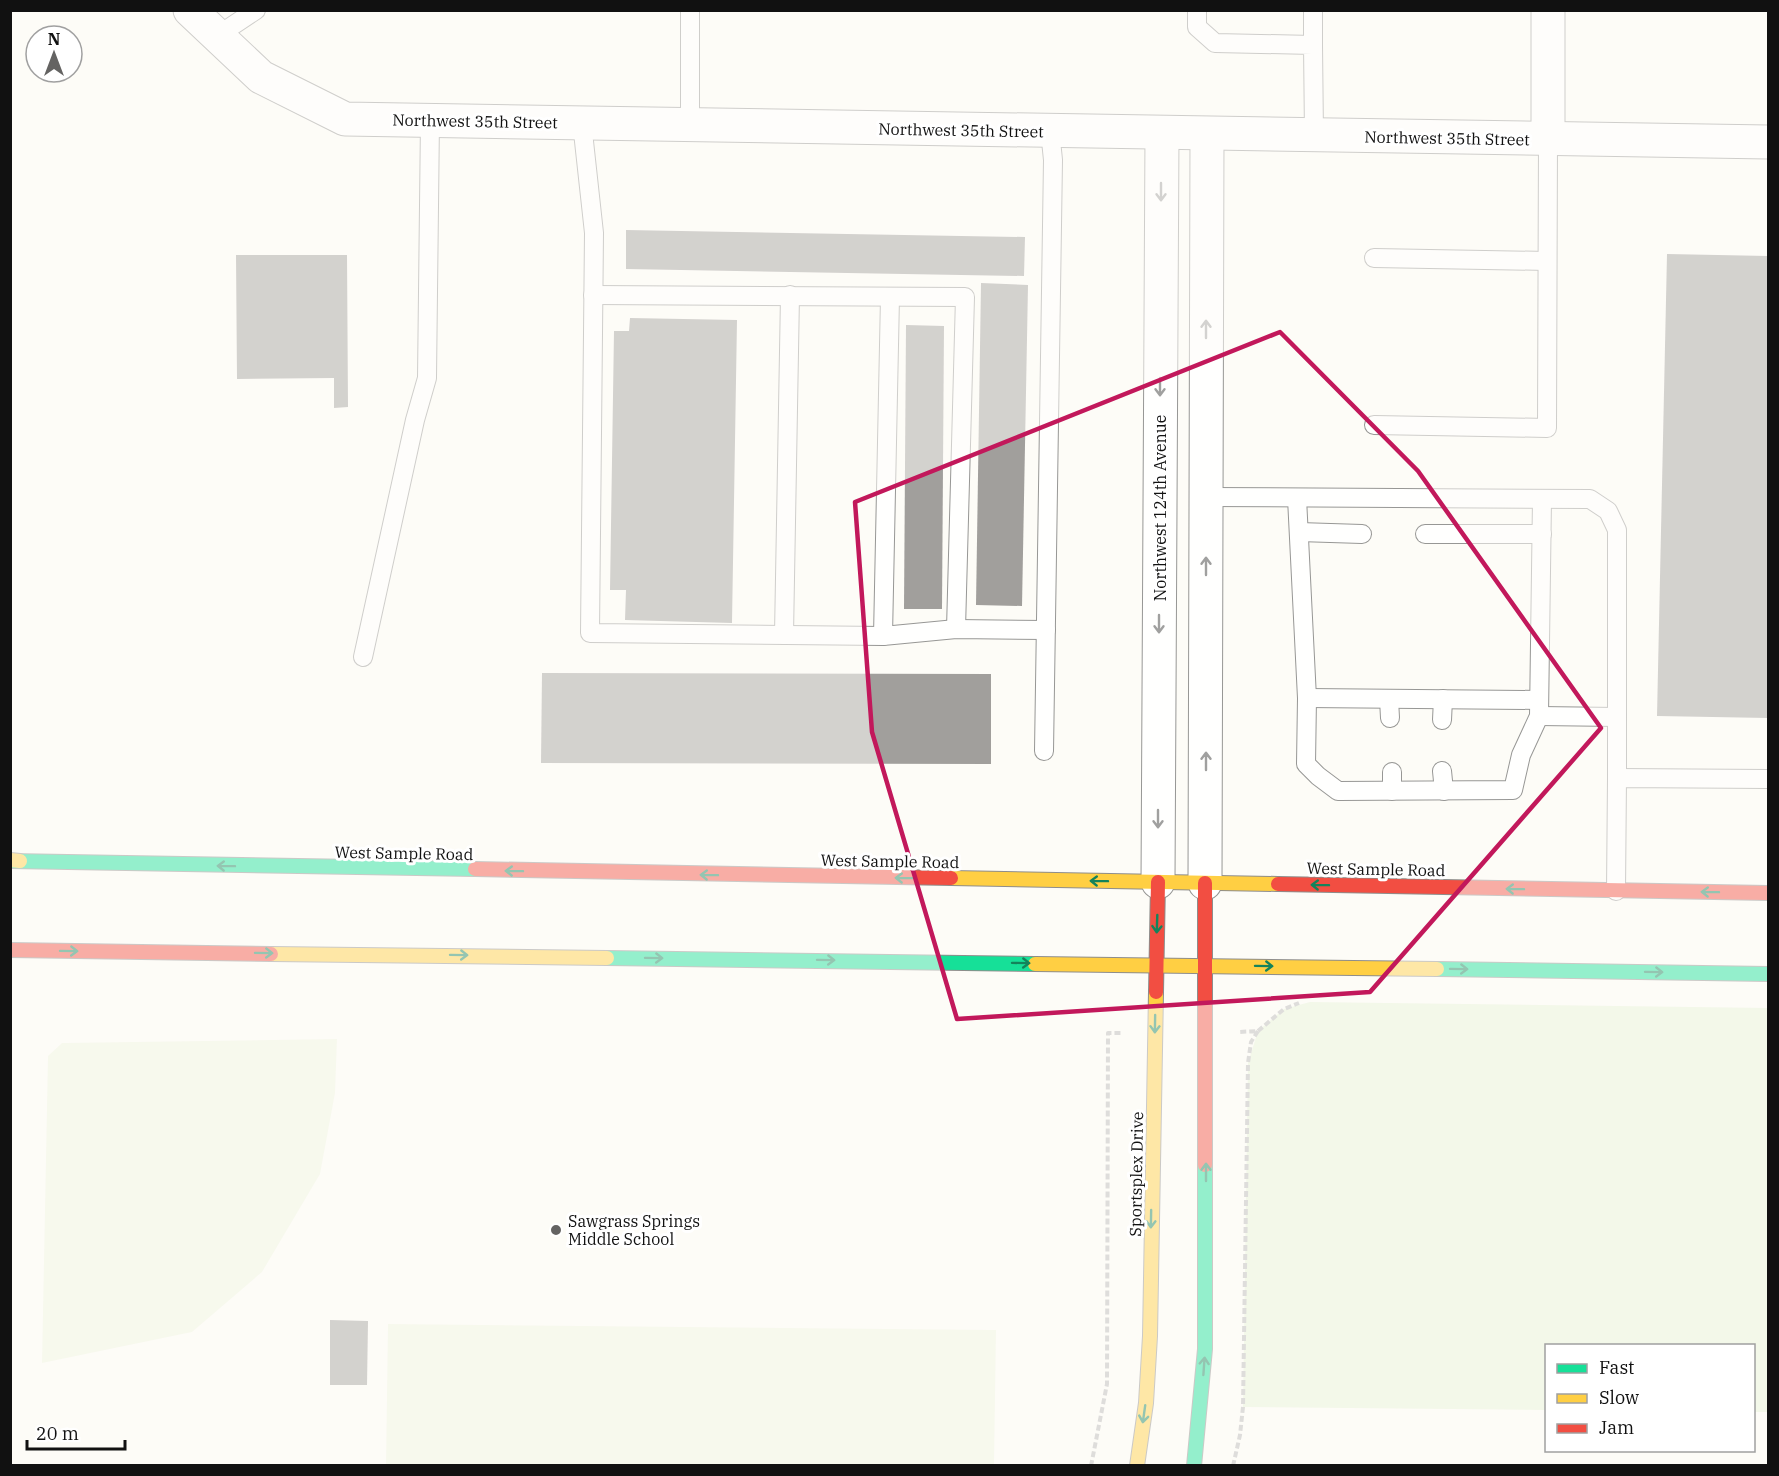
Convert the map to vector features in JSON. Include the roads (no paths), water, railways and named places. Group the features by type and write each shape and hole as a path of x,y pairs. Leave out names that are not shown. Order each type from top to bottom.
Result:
{"main road":[{"name":"West Sample Road","path":"14,861 1768,893"},
{"name":"Sportsplex Drive","path":"1137,1466 1146,1402 1150,1336 1158,882"},
{"path":"1194,1466 1205,1349 1205,883"},
{"path":"10,950 1768,974"}],"street":[{"name":"Northwest 35th Street","path":"190,10 261,78 345,119 1207,135 1768,142"},
{"path":"1548,10 1548,140"},
{"name":"Northwest 124th Avenue","path":"1158,882 1162,134"},
{"path":"1205,883 1207,135"}],"lane":[{"path":"217,36 256,10"},
{"path":"690,10 690,125"},
{"path":"1197,10 1197,27 1215,43 1313,45"},
{"path":"1313,10 1314,135"},
{"path":"363,657 415,420 427,378 430,120"},
{"path":"582,123 594,233 590,633 883,636 956,629 1046,630"},
{"path":"1044,751 1053,160 1050,131"},
{"path":"1374,425 1547,428 1548,140"},
{"path":"1374,258 1547,261"},
{"path":"593,295 965,297 956,629"},
{"path":"784,635 790,296"},
{"path":"883,636 890,297"},
{"path":"1206,497 1590,499 1608,511 1617,530 1616,891"},
{"path":"1297,498 1307,698 1306,764 1338,791 1513,790 1521,755 1539,708 1542,499"},
{"path":"1299,532 1362,534"},
{"path":"1425,534 1542,534"},
{"path":"1307,698 1443,699 1617,717"},
{"path":"1389,699 1390,718"},
{"path":"1442,720 1443,699"},
{"path":"1442,771 1444,790"},
{"path":"1392,772 1392,791"},
{"path":"1617,778 1768,779"}],"place":[{"name":"Sawgrass Springs Middle School","path":"556,1230"}]}
